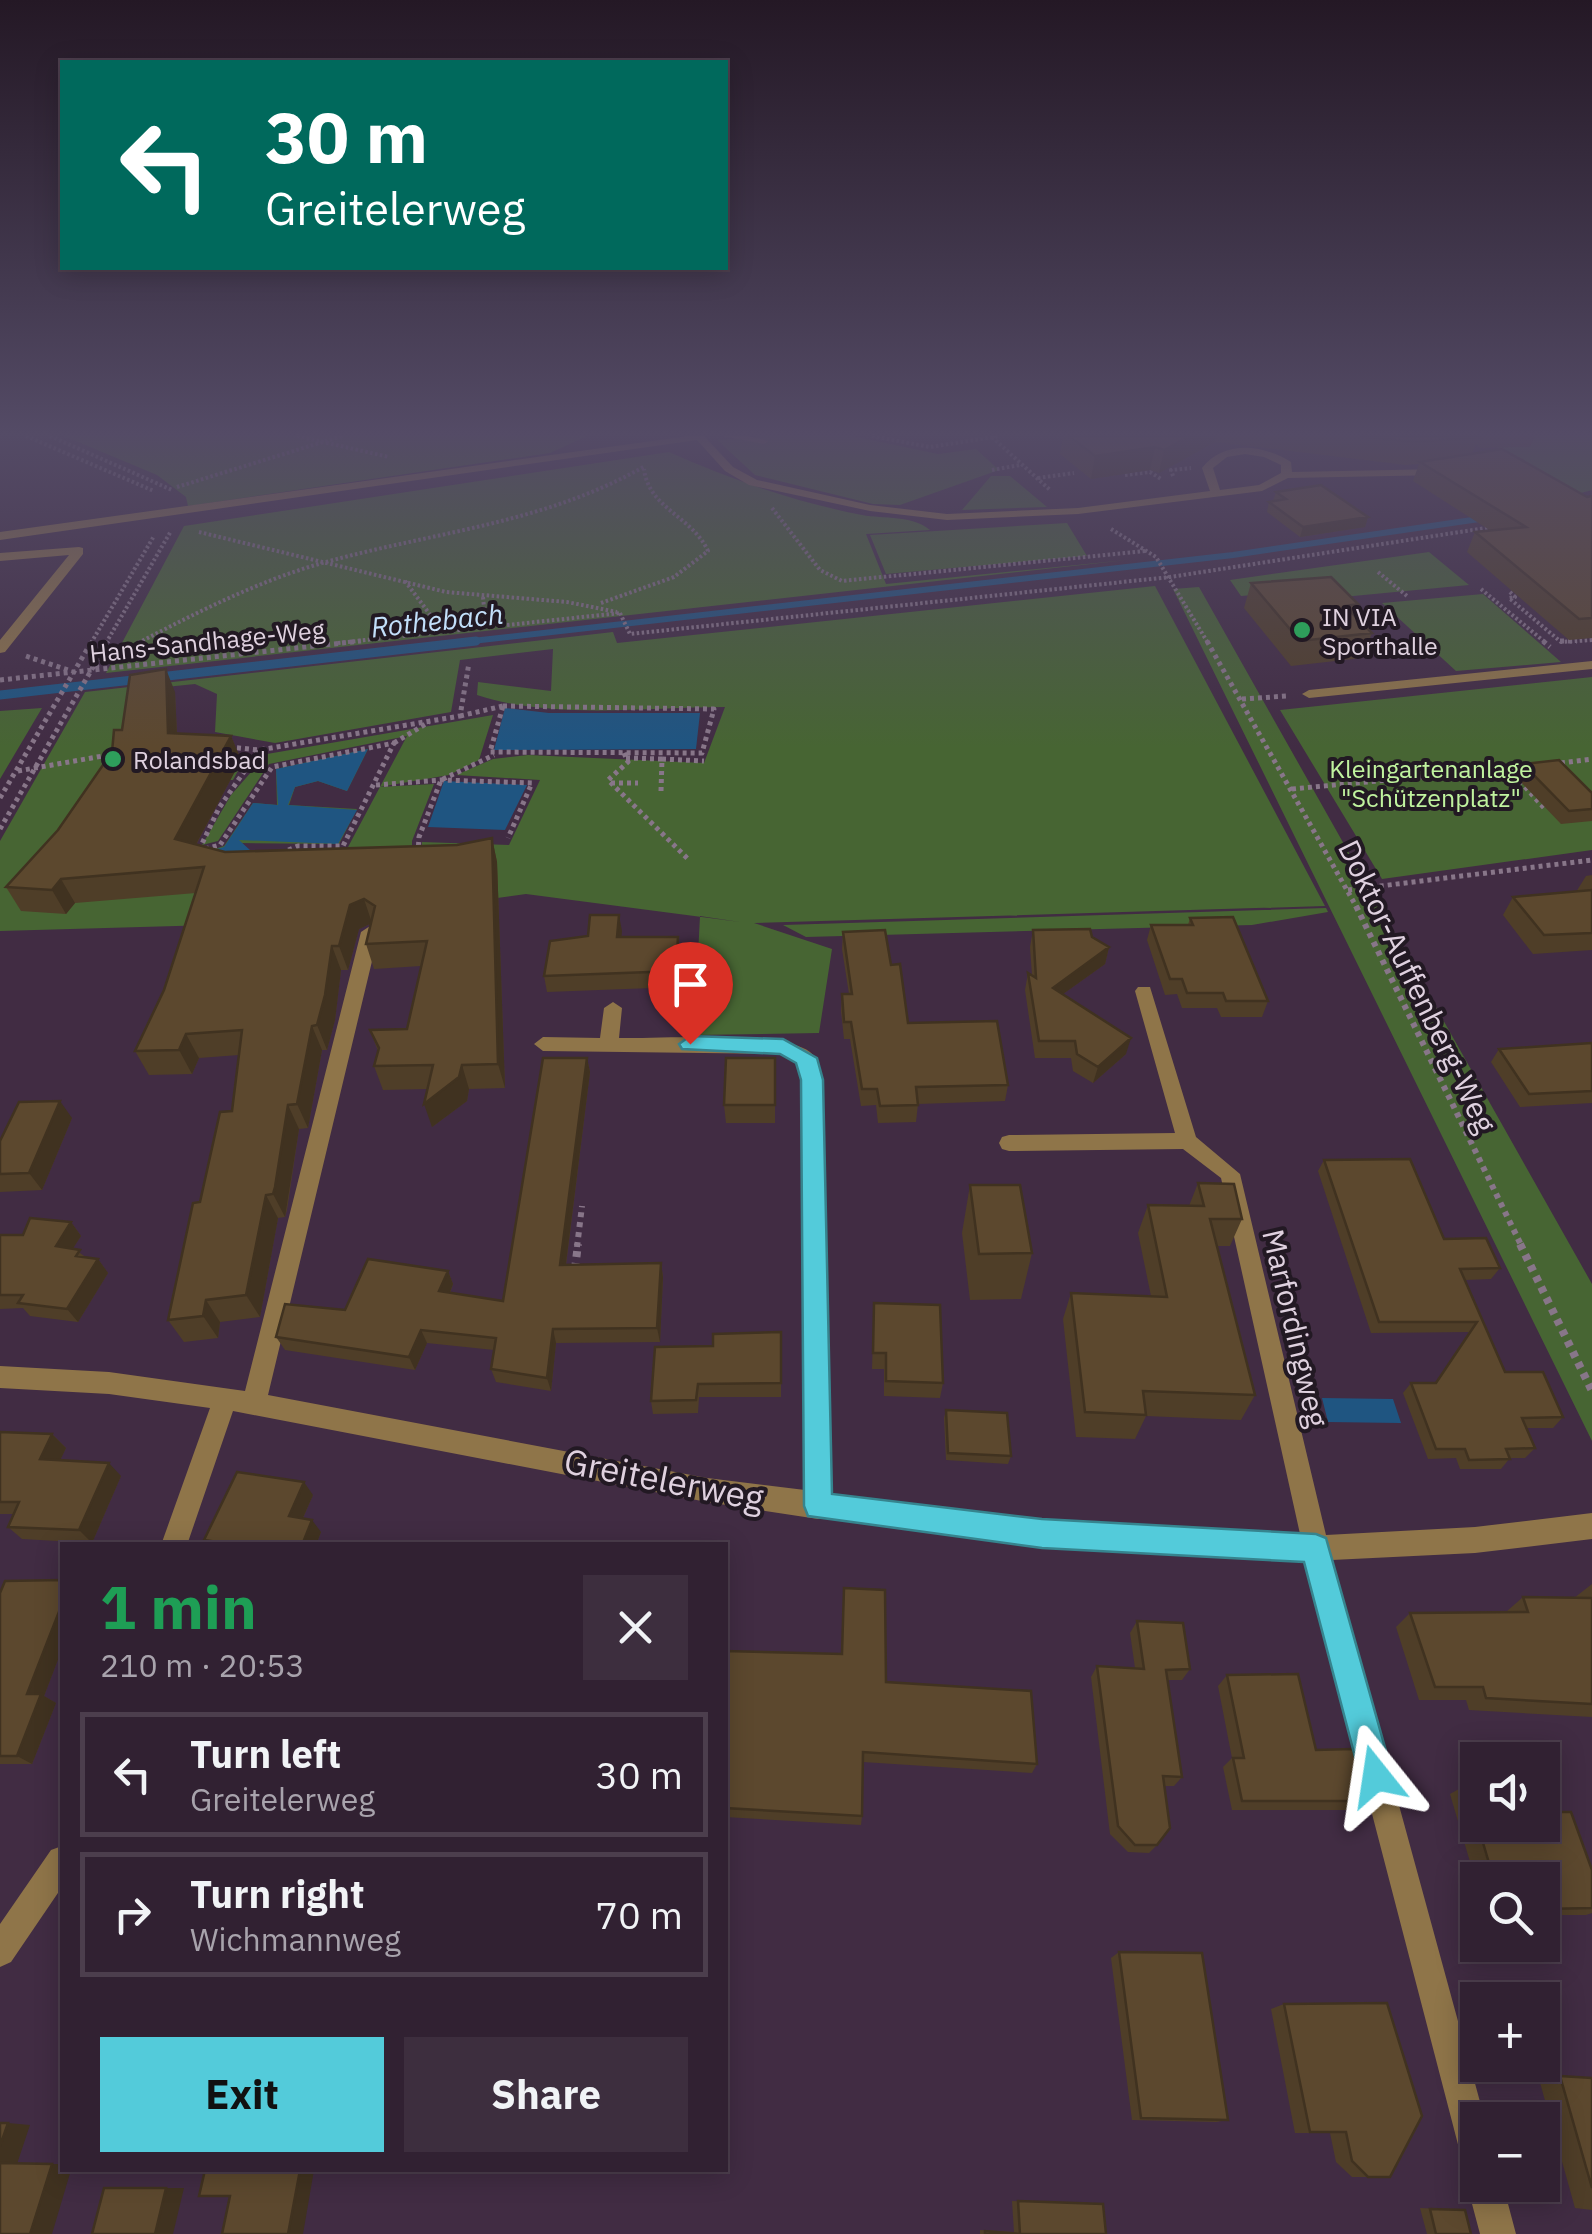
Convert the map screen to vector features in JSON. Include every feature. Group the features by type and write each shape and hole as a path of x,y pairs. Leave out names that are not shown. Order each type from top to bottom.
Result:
{"street":[{"path":"0,557 79,551 0,648"},
{"path":"1309,694 1592,665"},
{"path":"254,1403 370,932"},
{"path":"1009,1143 1187,1142 1144,991"},
{"path":"609,1044 613,1008"},
{"path":"543,1044 783,1046 806,1058 812,1080 818,1506"},
{"name":"Marfordingweg","path":"1187,1142 1230,1174 1316,1548"},
{"name":"Greitelerweg","path":"0,1377 109,1383 254,1403 707,1490 1042,1533 1316,1548 1475,1540 1592,1526"},
{"path":"175,1542 225,1399"},
{"path":"1316,1548 1464,2102"},
{"path":"0,1950 60,1864"},
{"path":"1490,2202 1498,2234"}],"path":[{"path":"0,798 152,540"},
{"path":"0,829 166,540"},
{"path":"228,540 320,564 483,597 534,596 594,604 620,612 630,634 884,604 1170,579 1425,540"},
{"path":"94,669 228,598 320,564 414,540"},
{"path":"594,604 674,577 708,551 705,540"},
{"path":"797,540 820,570 842,581 1148,551"},
{"name":"Doktor-Auffenberg-Weg","path":"1156,557 1242,698 1348,890 1592,1392"},
{"path":"1378,572 1406,596"},
{"path":"404,581 442,632"},
{"path":"1481,589 1574,667"},
{"path":"1521,591 1510,592 1516,597 1509,598 1561,642"},
{"path":"483,597 486,628"},
{"name":"Hans-Sandhage-Weg","path":"0,680 620,612"},
{"path":"1513,616 1529,614"},
{"path":"1545,643 1592,640"},
{"path":"14,657 29,656 76,673"},
{"path":"460,716 468,663"},
{"path":"1242,698 1309,694"},
{"path":"220,747 259,750 503,706 548,710 714,709 702,752 490,752 503,706"},
{"path":"259,750 218,808 200,855 220,846 272,767 394,743 430,721"},
{"path":"269,859 298,846 343,846 394,743"},
{"path":"17,771 133,751"},
{"path":"417,868 419,837 441,780 500,752"},
{"path":"625,755 704,761"},
{"path":"625,755 628,762 608,780 688,859"},
{"path":"661,791 662,759"},
{"path":"1292,789 1592,759"},
{"path":"1508,768 1545,809"},
{"path":"376,785 441,780 532,783 508,838"},
{"path":"610,783 638,783"},
{"path":"1348,890 1592,860"},
{"path":"574,1276 582,1206"}],"green space":[{"path":"176,540 869,540 886,584 1127,560 106,673"},
{"path":"872,540 1077,540 1087,556 886,574"},
{"path":"1429,552 1469,585 1332,598 1324,589 1241,596 1230,580"},
{"path":"1155,586 1325,906 754,923 832,949 819,1033 694,1035 700,917 526,894 323,922 0,931 0,841 85,692 613,632 617,643","holes":["553,649 551,691 478,682 477,695 507,703 568,710 725,707 704,763 528,755 493,759 456,775 540,780 509,845 422,842 421,863 412,864 412,841 434,784 380,787 347,849 301,849 257,869 261,860 238,843 339,844 357,809 289,805 295,787 318,781 347,791 368,749 276,769 277,805 253,803 224,846 182,859 222,780 233,780 244,760 206,755 182,743 146,689 195,684 217,694 215,732 275,743 451,712 460,660"]},
{"path":"1199,587 1592,1284 1592,1441 1173,589"},
{"path":"1483,594 1561,662 1456,671 1382,603"},
{"name":"Kleingartenanlage \"Schützenplatz\"","path":"1592,677 1592,850 1382,879 1280,710"},
{"path":"42,708 0,779 0,711"},
{"path":"493,715 479,760 449,775 380,787 407,736 269,764 218,841 202,845 231,795 267,754"},
{"path":"1326,908 1328,912 1252,925 806,937 783,925"}],"water":[{"path":"505,708 549,713 700,713 696,749 494,750"},
{"path":"368,749 347,791 318,781 295,787 288,805 357,810 338,844 239,840 261,860 169,863 224,847 253,803 278,805 276,769"},
{"path":"444,781 527,785 505,830 428,827"},
{"path":"1322,1398 1393,1399 1401,1423 1328,1422"}],"building":[{"path":"1485,540 1592,540 1592,618 1579,619"},
{"path":"1331,577 1358,604 1345,606 1372,633 1300,641 1251,583"},
{"path":"166,669 168,733 231,736 175,839 225,852 457,845 492,838 498,1064 462,1065 459,1077 424,1104 433,1065 374,1066 379,1048 370,1030 407,1029 427,941 366,944 375,906 364,899 350,905 339,946 332,946 325,995 317,1025 312,1026 297,1104 288,1105 275,1187 273,1194 266,1195 246,1295 206,1300 203,1316 168,1320 193,1203 200,1202 220,1112 232,1111 242,1030 186,1034 179,1050 135,1051 164,990 204,867 61,879 52,890 6,887 58,830 112,752 114,730 122,730 130,675"},
{"path":"1559,760 1592,793 1592,809 1569,811 1523,764"},
{"path":"1592,890 1592,933 1544,935 1513,897"},
{"path":"590,915 619,915 617,937 678,937 676,971 544,976 550,941 588,936"},
{"path":"1233,917 1268,1001 1226,1001 1223,993 1187,993 1182,979 1170,979 1151,925 1193,925 1190,918"},
{"path":"1090,929 1092,937 1109,947 1053,988 1131,1038 1098,1067 1077,1054 1075,1041 1039,1041 1028,973 1036,978 1033,930"},
{"path":"885,930 891,965 900,964 908,1023 997,1021 1008,1085 916,1087 918,1105 880,1106 877,1089 862,1089 851,1022 844,1022 842,994 852,994 843,932"},
{"path":"1592,1043 1592,1091 1529,1094 1499,1049"},
{"path":"543,1058 587,1058 560,1265 661,1263 657,1328 553,1329 547,1378 491,1369 496,1338 421,1330 409,1357 276,1337 285,1304 345,1310 368,1259 448,1271 439,1291 503,1301"},
{"path":"726,1058 775,1058 775,1105 724,1105"},
{"path":"60,1101 29,1173 0,1174 0,1141 19,1102"},
{"path":"1410,1159 1444,1239 1486,1238 1500,1268 1460,1269 1505,1372 1543,1372 1563,1417 1522,1418 1535,1448 1506,1449 1510,1459 1469,1460 1465,1449 1436,1449 1411,1383 1436,1383 1477,1322 1379,1322 1324,1160"},
{"path":"1198,1183 1234,1184 1242,1219 1210,1219 1255,1395 1143,1391 1146,1415 1085,1412 1071,1293 1167,1297 1148,1205 1204,1206"},
{"path":"970,1185 1020,1185 1032,1253 979,1254"},
{"path":"30,1218 71,1222 56,1246 80,1250 76,1256 98,1259 67,1309 18,1303 23,1295 0,1295 0,1235 23,1235"},
{"path":"874,1303 940,1305 943,1383 886,1381 886,1353 873,1353"},
{"path":"781,1332 781,1383 698,1384 696,1400 651,1401 655,1347 713,1346 713,1334"},
{"path":"946,1410 1007,1413 1011,1456 948,1453"},
{"path":"0,1432 52,1434 40,1459 109,1463 79,1530 8,1527 19,1502 0,1502"},
{"path":"237,1472 304,1482 289,1516 312,1520 303,1542 204,1540"},
{"path":"60,1580 60,1609 27,1694 41,1694 17,1756 0,1756 0,1593 5,1581"},
{"path":"844,1588 885,1590 886,1682 1031,1691 1037,1764 863,1752 862,1816 728,1808 728,1651 842,1654"},
{"path":"1523,1597 1592,1598 1592,1704 1486,1698 1483,1687 1435,1687 1410,1613 1528,1612"},
{"path":"1137,1621 1183,1623 1190,1669 1166,1670 1182,1777 1163,1776 1170,1828 1157,1845 1135,1845 1118,1826 1097,1666 1144,1669"},
{"path":"1298,1674 1316,1750 1353,1749 1367,1801 1242,1801 1233,1758 1244,1758 1227,1675"},
{"path":"1560,1812 1571,1812 1592,1870 1592,1908 1560,1909 1560,1862 1489,1862 1483,1842 1560,1842"},
{"path":"1119,1952 1202,1953 1228,2120 1141,2118"},
{"path":"1387,2003 1422,2116 1390,2177 1368,2177 1352,2161 1346,2132 1310,2132 1284,2004"},
{"path":"1560,2076 1592,2078 1592,2188"},
{"path":"0,2123 8,2123 0,2146"},
{"path":"0,2163 52,2164 30,2234 0,2234"},
{"path":"205,2172 300,2172 288,2234 222,2234 230,2196 199,2196"},
{"path":"104,2188 166,2188 155,2234 92,2234"},
{"path":"1018,2201 1103,2204 1106,2234 1020,2234"},
{"path":"1430,2209 1465,2210 1471,2234 1436,2234"}],"waterway":[{"name":"Rothebach","path":"454,643 1334,540"},
{"name":"Rothebach","path":"0,695 476,641"}],"place":[{"name":"IN VIA Sporthalle","path":"1302,630"},
{"name":"Rolandsbad","path":"113,759"}],"route":[{"path":"690,1044 783,1046 806,1058 812,1080 818,1506 1042,1533 1316,1548 1376,1776"}]}
